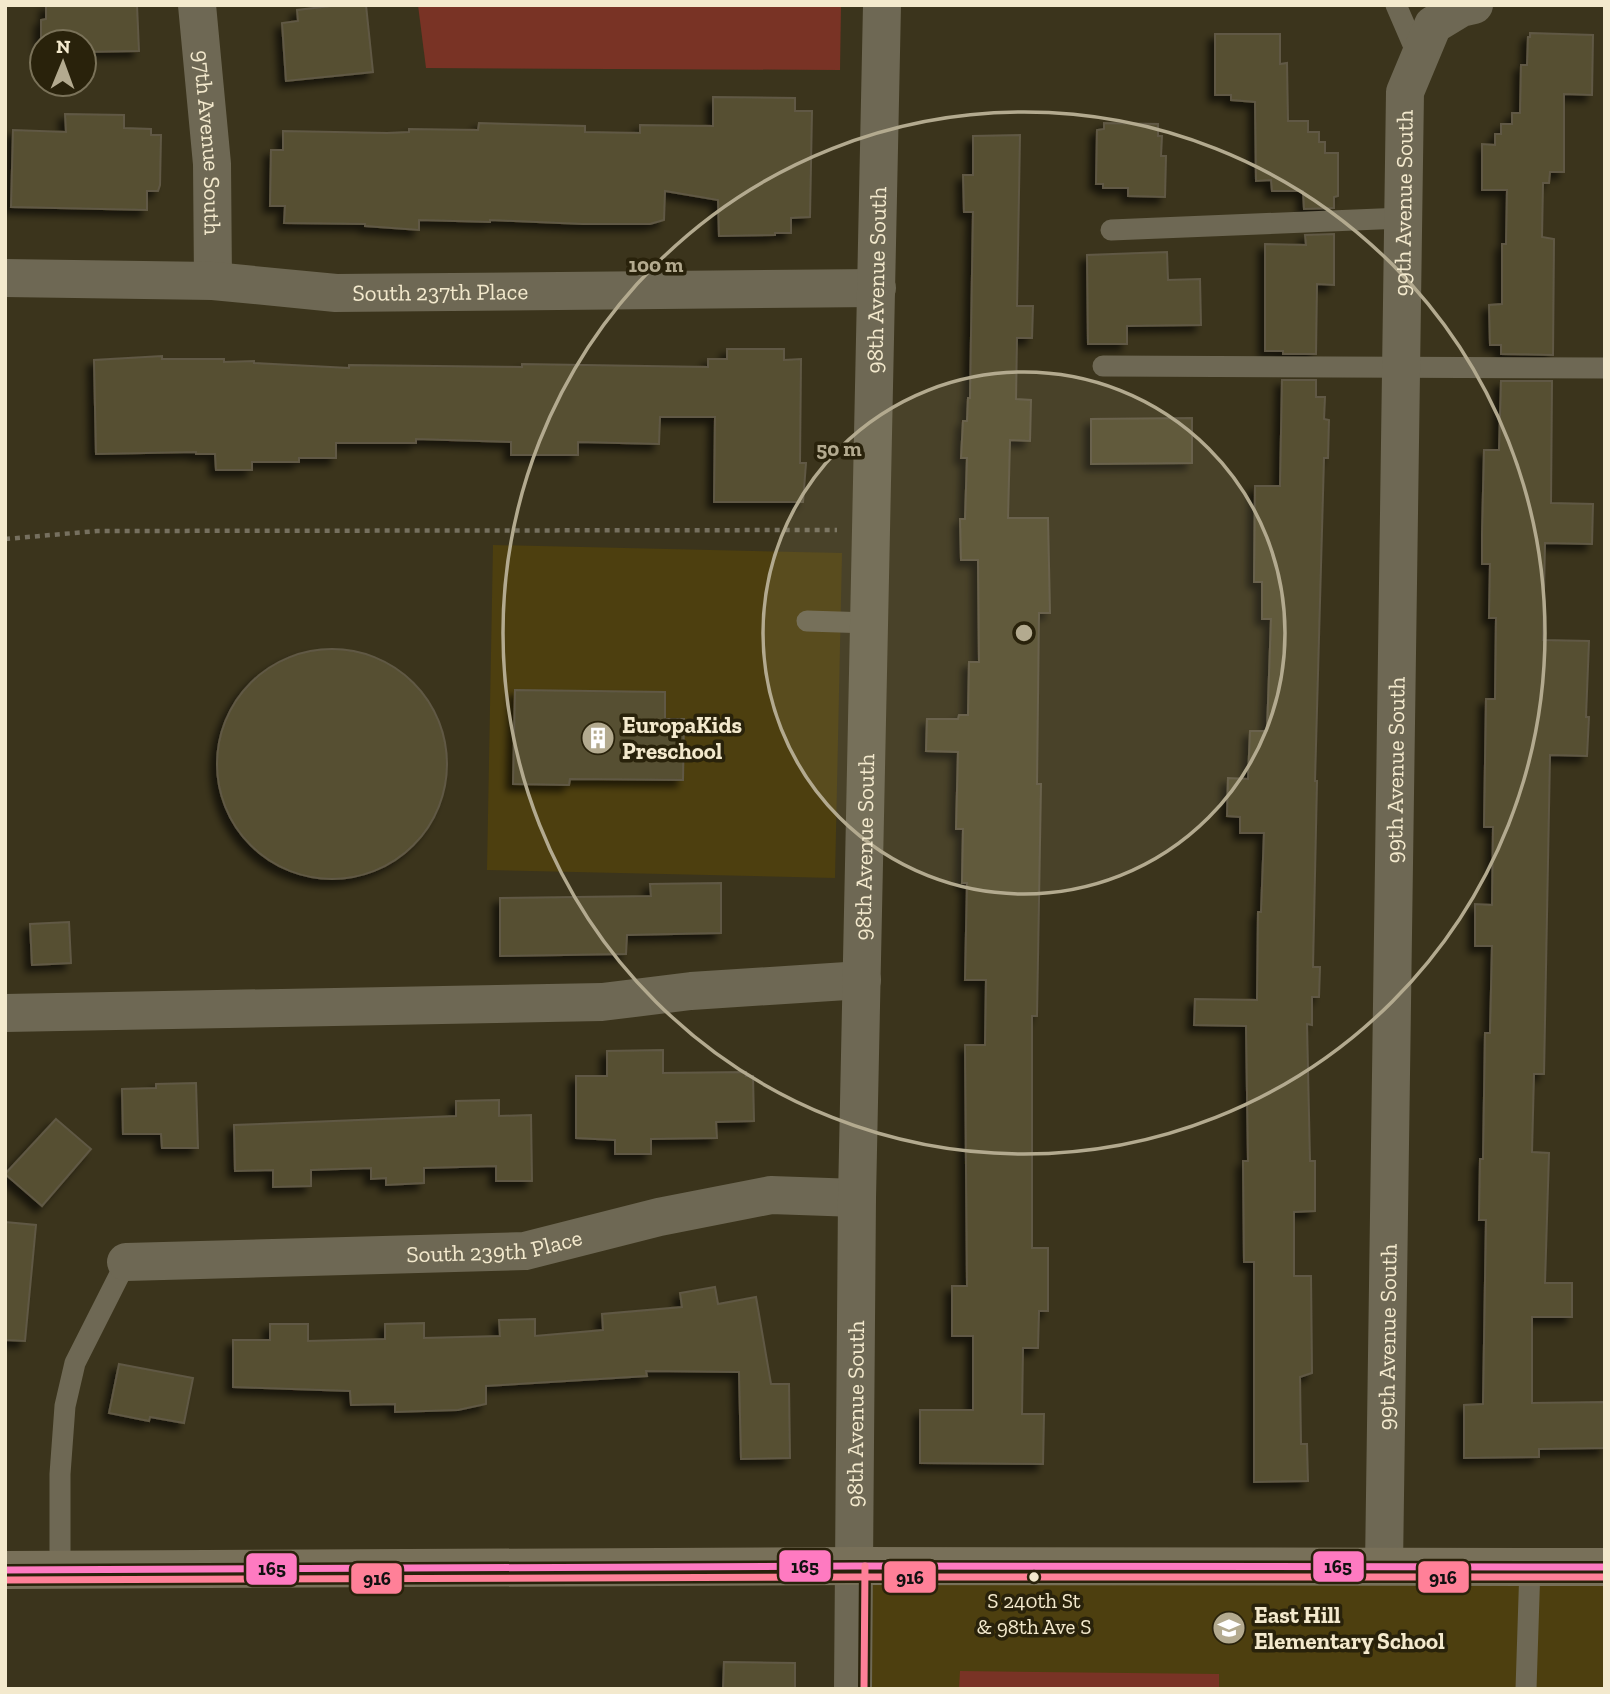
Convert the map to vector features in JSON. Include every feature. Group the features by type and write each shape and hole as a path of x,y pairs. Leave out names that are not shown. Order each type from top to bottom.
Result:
{"main road":[{"path":"5,1570 855,1566 1605,1567"}],"street":[{"name":"97th Avenue South","path":"197,5 212,164 212,281"},
{"name":"98th Avenue South","path":"853,1689 857,1198 882,5"},
{"name":"99th Avenue South","path":"1384,1566 1405,92 1433,25 1461,8 1474,5"},
{"name":"South 237th Place","path":"5,278 212,281 336,293 877,288"},
{"path":"5,1013 602,1002 691,991 862,980"},
{"name":"South 239th Place","path":"127,1262 525,1251 659,1217 771,1195 857,1198"}],"lane":[{"path":"1396,5 1418,56"},
{"path":"1111,230 1403,218"},
{"path":"1103,366 1605,368"},
{"path":"807,621 870,623"},
{"path":"60,1570 60,1474 65,1406 75,1363 127,1262"},
{"path":"1526,1689 1530,1566"}],"path":[{"path":"5,539 97,531 872,530"}],"shaded area":[{"path":"418,5 841,5 840,70 426,68"},
{"path":"493,545 842,553 835,878 487,870"},
{"name":"East Hill Elementary School","path":"855,1566 1605,1567 1605,1689 853,1689"},
{"path":"960,1671 1219,1674 1219,1689 959,1689"}],"building":[{"path":"46,5 137,5 139,51 98,52 98,28 41,28 41,20 46,19"},
{"path":"366,5 373,72 286,81 282,23 298,21 297,10"},
{"path":"1530,33 1593,35 1592,95 1564,94 1564,172 1550,172 1549,183 1543,183 1542,237 1554,239 1553,355 1501,354 1501,345 1490,345 1489,305 1502,304 1502,244 1506,244 1507,190 1482,190 1482,144 1495,145 1495,134 1501,134 1501,124 1512,124 1512,113 1520,113 1521,65 1527,65"},
{"path":"1215,34 1280,34 1280,64 1287,63 1288,121 1308,121 1308,132 1319,132 1319,142 1325,142 1325,153 1338,153 1338,196 1334,197 1334,208 1304,209 1303,191 1272,191 1271,180 1256,181 1255,102 1231,100 1231,95 1215,95"},
{"path":"713,97 795,98 795,111 812,111 810,217 791,218 791,233 719,236 718,200 665,191 664,220 650,224 419,220 419,230 365,224 284,223 285,206 270,206 271,150 283,150 283,131 387,133 409,132 409,129 478,130 479,123 585,126 585,132 640,133 640,125 713,126"},
{"path":"65,114 124,115 124,128 151,129 151,135 161,135 160,185 158,191 147,191 147,210 11,207 13,130 66,132"},
{"path":"1104,123 1158,124 1158,136 1162,136 1161,156 1166,156 1165,197 1128,196 1128,188 1103,188 1103,184 1096,184 1097,130 1104,129"},
{"path":"1020,135 1017,306 1033,306 1032,338 1017,338 1016,399 1031,400 1030,441 1010,440 1008,518 1048,518 1050,613 1039,613 1037,784 1041,784 1037,1016 1032,1016 1032,1248 1048,1248 1048,1311 1039,1311 1038,1348 1023,1348 1022,1414 1044,1414 1043,1464 920,1463 920,1410 973,1410 973,1336 952,1336 952,1286 967,1286 965,1045 985,1045 986,980 965,980 967,883 962,883 963,829 956,829 958,752 926,751 927,719 958,719 959,715 968,715 969,662 979,662 978,560 961,560 960,519 965,519 967,458 961,458 963,421 967,421 970,398 973,212 964,212 963,175 973,175 973,136"},
{"path":"1334,234 1334,285 1317,284 1316,354 1265,351 1265,244 1306,245 1305,235"},
{"path":"1167,252 1168,280 1200,279 1201,325 1127,326 1127,344 1088,344 1087,255"},
{"path":"727,349 784,349 784,360 801,359 800,463 806,463 803,502 714,502 715,417 660,417 659,444 578,442 578,455 511,455 511,442 416,439 416,443 336,443 336,458 299,458 299,462 252,462 252,470 216,470 215,454 96,454 94,360 162,356 162,359 224,359 224,362 254,361 349,368 349,365 522,367 522,364 708,367 708,359 727,359"},
{"path":"1282,380 1316,380 1316,397 1325,397 1324,419 1329,420 1328,458 1324,458 1315,781 1313,967 1320,967 1319,997 1312,997 1312,1025 1307,1024 1310,1161 1315,1161 1315,1211 1294,1212 1294,1276 1311,1276 1312,1373 1300,1377 1301,1444 1307,1444 1308,1481 1254,1482 1254,1262 1244,1262 1243,1161 1248,1161 1246,1026 1194,1025 1195,999 1257,1000 1258,912 1261,912 1264,833 1240,833 1240,817 1227,816 1228,778 1248,779 1250,731 1267,731 1271,619 1262,619 1262,582 1254,582 1255,486 1280,486"},
{"path":"1501,381 1552,381 1551,503 1593,504 1592,544 1545,543 1543,640 1589,641 1586,717 1589,717 1587,756 1550,755 1544,1074 1534,1074 1532,1152 1549,1153 1545,1283 1572,1283 1572,1317 1532,1317 1532,1403 1605,1402 1605,1448 1539,1449 1539,1457 1464,1458 1464,1405 1483,1404 1486,1220 1479,1220 1480,1159 1483,1159 1485,1033 1490,1033 1492,946 1475,946 1475,904 1492,905 1493,827 1484,827 1486,699 1495,699 1496,618 1489,618 1490,564 1482,564 1482,534 1484,450 1499,450"},
{"path":"1192,418 1192,463 1091,464 1091,419"},
{"path":"332,649 376,658 405,675 421,691 442,731 447,764 438,808 421,837 405,853 365,874 332,879 288,870 259,853 243,837 222,797 217,764 226,720 243,691 259,675 299,654"},
{"name":"EuropaKids Preschool","path":"515,690 665,692 665,719 684,719 683,780 570,779 569,785 513,784"},
{"path":"721,883 721,933 627,935 626,954 500,956 500,898 651,896 650,884"},
{"path":"69,922 71,963 32,965 30,924"},
{"path":"663,1050 663,1073 746,1072 746,1076 753,1076 754,1121 716,1122 717,1138 651,1139 651,1154 615,1154 615,1140 576,1138 576,1076 607,1076 607,1051"},
{"path":"196,1083 198,1148 162,1148 161,1134 123,1134 122,1089 156,1088 156,1084"},
{"path":"499,1100 499,1116 531,1115 532,1181 496,1181 496,1166 424,1168 424,1183 386,1185 386,1178 371,1179 371,1168 311,1170 311,1186 273,1187 273,1170 235,1171 234,1125 456,1116 456,1101"},
{"path":"56,1119 91,1149 42,1206 5,1174"},
{"path":"5,1222 36,1225 25,1341 5,1340"},
{"path":"715,1287 718,1304 756,1297 771,1384 789,1384 790,1458 741,1459 739,1372 646,1371 647,1376 486,1386 486,1404 458,1410 395,1412 395,1404 351,1405 350,1391 233,1387 233,1340 270,1340 270,1324 308,1324 308,1341 385,1339 385,1324 424,1323 424,1338 500,1336 499,1320 535,1319 535,1336 603,1330 602,1314 682,1307 680,1293"},
{"path":"119,1364 193,1378 184,1423 150,1417 149,1421 109,1413"},
{"path":"724,1662 795,1663 795,1689 723,1689"}],"transit line":[{"name":"165","path":"5,1570 855,1566 1605,1567"},
{"name":"916","path":"864,1689 865,1566"},
{"name":"916","path":"5,1580 1605,1577"}],"place":[{"name":"EuropaKids Preschool","path":"598,738"},
{"name":"S 240th St & 98th Ave S","path":"1034,1577"},
{"name":"East Hill Elementary School","path":"1229,1628"}]}
